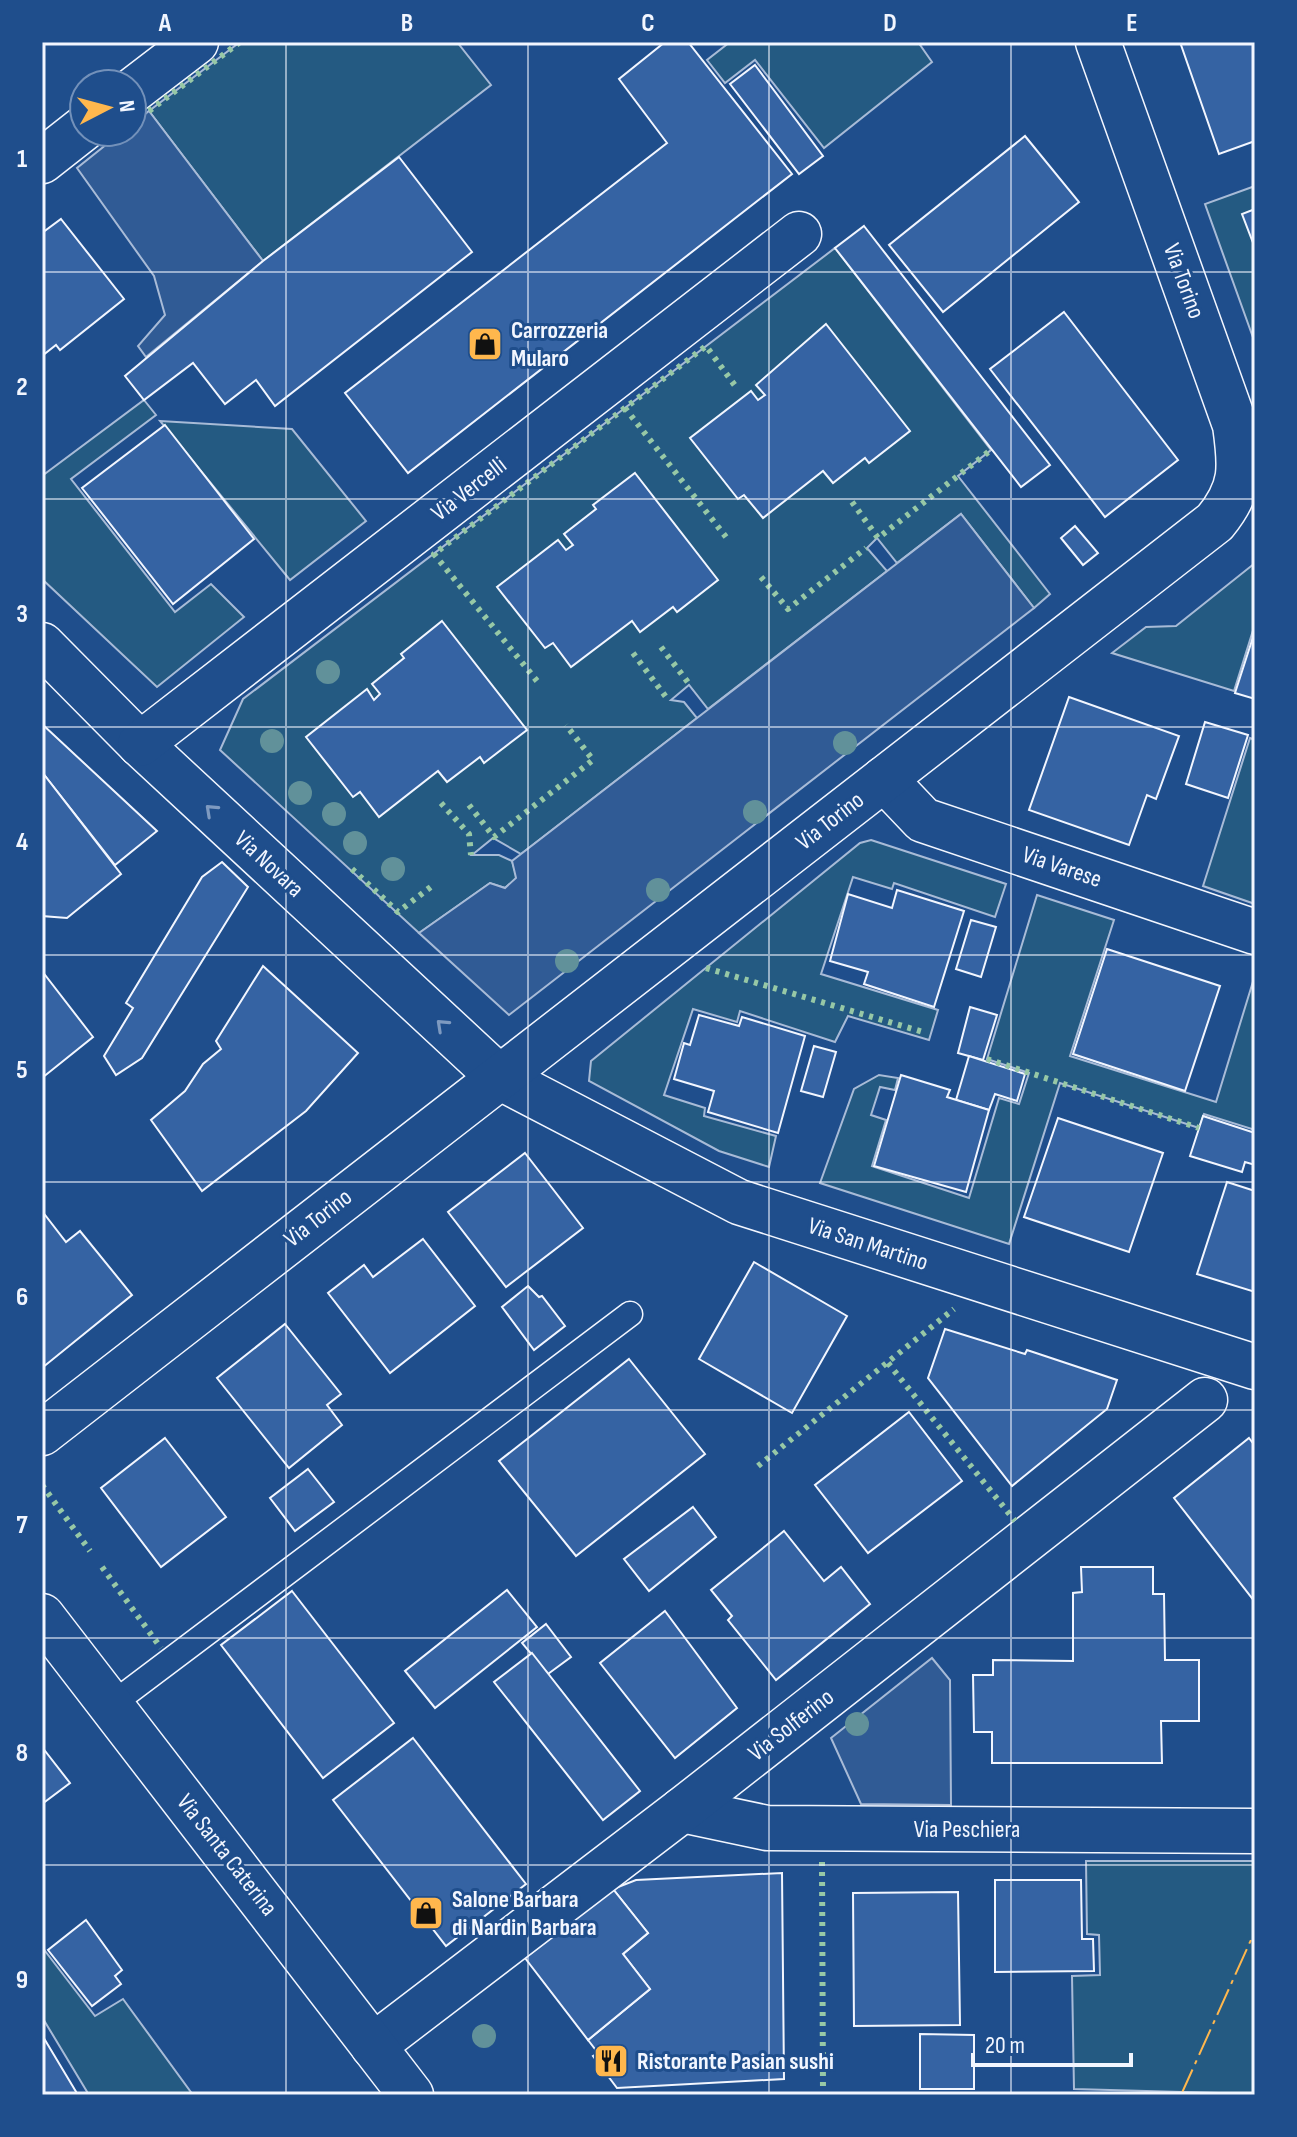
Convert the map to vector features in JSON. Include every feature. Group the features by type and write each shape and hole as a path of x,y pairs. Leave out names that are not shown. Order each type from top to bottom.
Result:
{"street":[{"path":"148,79 196,42"},
{"name":"Via Torino","path":"42,1433 1215,522 1246,482 1235,425 1098,42"},
{"path":"42,161 68,141"},
{"name":"Via Vercelli","path":"140,744 799,234"},
{"name":"Via Novara","path":"42,645 140,744 499,1077"},
{"name":"Via Varese","path":"884,779 923,820 1255,932"},
{"name":"Via San Martino","path":"499,1077 739,1202 1255,1367"},
{"name":"Via Solferino","path":"373,2046 682,1810 1205,1400"},
{"name":"Via Santa Caterina","path":"45,1626 111,1705 411,2095"},
{"name":"Via Peschiera","path":"682,1810 767,1828 1255,1831"}],"lane":[{"path":"111,1705 630,1314"}],"shaded area":[{"path":"240,42 457,42 491,85 263,261 149,111"},
{"path":"730,42 918,42 932,62 824,148 755,60 725,83 707,60"},
{"path":"148,112 263,261 146,357 138,346 165,315 154,276 77,168 102,148 148,148"},
{"path":"1255,186 1255,343 1205,204"},
{"path":"835,248 991,450 958,476 1050,594 1034,608 961,514 897,563 877,538 867,548 887,571 708,709 689,685 671,700 684,702 697,718 521,854 493,838 472,855 499,855 512,861 517,878 505,888 490,883 419,933 220,750 243,699"},
{"path":"144,400 156,415 71,479 175,612 211,584 244,617 157,687 42,579 42,476"},
{"path":"160,421 292,429 366,521 290,580"},
{"path":"961,514 1034,608 509,1015 419,933 490,883 505,888 516,878 512,861"},
{"path":"1255,563 1255,624 1234,691 1112,653 1146,627 1176,626"},
{"path":"1250,738 1255,740 1255,904 1203,886"},
{"path":"871,840 1006,884 995,917 894,883 892,889 853,877 821,974 938,1010 929,1040 848,1016 835,1042 740,1011 737,1022 693,1009 664,1095 705,1108 704,1116 776,1136 769,1167 719,1151 589,1081 591,1061 860,843"},
{"path":"1037,895 1114,920 1070,1056 1216,1102 1255,975 1255,1130 1204,1114 1199,1128 1060,1083 1009,1244 820,1183 854,1089 879,1075 898,1078 895,1090 880,1087 871,1115 886,1120 872,1166 969,1198 999,1098 1019,1104 1029,1073 987,1059"},
{"path":"932,1658 950,1680 951,1805 861,1804 831,1738"},
{"path":"1086,1861 1255,1861 1255,2094 1074,2089 1072,1976 1100,1975 1099,1935 1087,1934"},
{"path":"42,1947 95,2016 123,1999 193,2095 89,2095 42,2017"}],"building":[{"path":"665,42 688,42 792,174 408,473 345,393 667,143 619,79"},
{"path":"1180,42 1255,42 1255,141 1219,154"},
{"path":"755,65 823,156 799,174 730,84"},
{"path":"1025,136 1079,202 943,312 889,245"},
{"path":"399,157 472,252 275,406 256,380 225,404 193,363 144,400 125,376 263,261"},
{"path":"1255,209 1255,248 1242,214"},
{"path":"61,219 124,299 60,350 56,345 42,356 42,233"},
{"path":"864,226 1050,465 1021,487 835,248"},
{"path":"1064,312 1178,460 1105,517 990,369"},
{"path":"826,324 910,431 869,463 865,458 833,483 823,471 763,518 744,495 738,499 690,438 751,391 758,400 765,395 756,385"},
{"path":"165,425 254,539 173,604 82,488"},
{"path":"635,473 718,580 677,612 673,607 640,632 632,621 571,667 553,643 545,648 497,587 558,540 566,550 573,545 564,534 596,509 593,505"},
{"path":"1075,526 1098,553 1083,565 1061,538"},
{"path":"442,621 527,730 484,763 480,757 447,782 438,771 379,817 360,792 353,797 306,737 367,689 374,700 380,694 372,684 404,658 401,654"},
{"path":"1255,631 1255,699 1235,693"},
{"path":"1069,697 1179,736 1156,799 1147,795 1129,845 1029,810"},
{"path":"1205,722 1248,735 1228,798 1186,784"},
{"path":"42,724 157,831 115,865 42,772"},
{"path":"42,772 121,874 67,918 42,916"},
{"path":"222,862 248,887 142,1058 116,1075 104,1056 133,1008 126,1003 202,877"},
{"path":"897,890 964,911 934,1007 864,984 868,972 830,961 848,894 892,908"},
{"path":"971,920 996,927 981,977 956,969"},
{"path":"1107,949 1220,986 1185,1091 1073,1054"},
{"path":"263,966 358,1053 306,1111 202,1191 151,1120 185,1091 203,1064 221,1049 216,1041"},
{"path":"42,971 93,1037 42,1078"},
{"path":"970,1007 997,1015 983,1060 958,1053"},
{"path":"699,1015 739,1026 742,1017 805,1036 778,1133 708,1112 714,1091 674,1079 684,1043 690,1045"},
{"path":"814,1046 836,1052 823,1097 801,1091"},
{"path":"969,1056 1025,1074 1017,1101 995,1094 989,1110 956,1100"},
{"path":"901,1075 950,1090 947,1097 989,1110 966,1192 874,1166"},
{"path":"1203,1116 1255,1133 1255,1165 1245,1162 1242,1172 1190,1156"},
{"path":"1058,1118 1163,1153 1129,1252 1024,1217"},
{"path":"525,1153 583,1228 506,1287 448,1212"},
{"path":"1227,1182 1255,1191 1255,1292 1197,1274"},
{"path":"42,1211 66,1242 80,1231 132,1295 42,1368"},
{"path":"423,1239 475,1306 390,1373 328,1293 364,1265 373,1277"},
{"path":"754,1262 847,1316 792,1413 699,1359"},
{"path":"528,1286 539,1297 542,1296 565,1326 534,1350 502,1307"},
{"path":"285,1324 341,1394 327,1405 342,1425 289,1468 217,1378"},
{"path":"945,1329 1025,1354 1027,1350 1117,1380 1107,1409 1012,1486 928,1378"},
{"path":"629,1359 705,1454 576,1556 499,1461"},
{"path":"909,1412 962,1481 868,1553 815,1485"},
{"path":"165,1438 226,1517 161,1567 101,1488"},
{"path":"1249,1438 1255,1446 1255,1602 1174,1498"},
{"path":"308,1469 334,1502 295,1531 270,1498"},
{"path":"693,1507 716,1537 649,1591 624,1559"},
{"path":"784,1531 824,1581 841,1567 870,1604 776,1680 728,1620 732,1616 711,1590"},
{"path":"1081,1567 1153,1567 1153,1594 1164,1594 1165,1660 1199,1660 1199,1721 1161,1721 1162,1763 992,1763 992,1732 974,1732 973,1675 993,1675 993,1660 1073,1661 1073,1593 1082,1592"},
{"path":"507,1590 537,1627 435,1708 405,1671"},
{"path":"292,1591 394,1723 323,1778 221,1645"},
{"path":"665,1611 737,1708 675,1758 600,1663"},
{"path":"546,1624 571,1657 548,1674 522,1643"},
{"path":"532,1653 640,1791 603,1820 494,1682"},
{"path":"413,1738 526,1884 446,1946 333,1800"},
{"path":"42,1747 70,1783 42,1804"},
{"path":"782,1873 784,2079 617,2088 593,2056 598,2053 588,2040 650,1989 623,1954 648,1933 613,1889 636,1880"},
{"path":"995,1880 1081,1880 1082,1939 1093,1939 1094,1971 995,1972"},
{"path":"613,1889 648,1933 623,1954 650,1989 588,2040 525,1958"},
{"path":"958,1892 960,2025 854,2026 853,1893"},
{"path":"86,1920 122,1970 115,1976 121,1984 92,2006 48,1950"},
{"path":"920,2034 974,2035 974,2089 920,2089"},
{"path":"42,2035 78,2095 42,2095"}],"hedge":[{"path":"149,111 240,42"},
{"path":"726,537 625,408 706,346 736,387"},
{"path":"537,681 434,554 625,408"},
{"path":"852,502 878,538 991,450"},
{"path":"761,577 788,609 866,548"},
{"path":"661,647 690,685"},
{"path":"633,653 669,701"},
{"path":"469,805 494,837 593,760 566,725"},
{"path":"441,803 469,834 471,855"},
{"path":"352,869 398,912 432,886"},
{"path":"706,968 923,1032"},
{"path":"987,1059 1199,1128"},
{"path":"758,1466 954,1309"},
{"path":"888,1363 1015,1521"},
{"path":"42,1485 90,1551"},
{"path":"102,1567 161,1648"},
{"path":"822,1862 823,2093"}],"power":[{"path":"1181,2095 1255,1931"}],"place":[{"name":"Carrozzeria Mularo","path":"485,344"},
{"name":"Salone Barbara di Nardin Barbara","path":"426,1913"},
{"name":"Ristorante Pasian sushi","path":"611,2061"}]}
